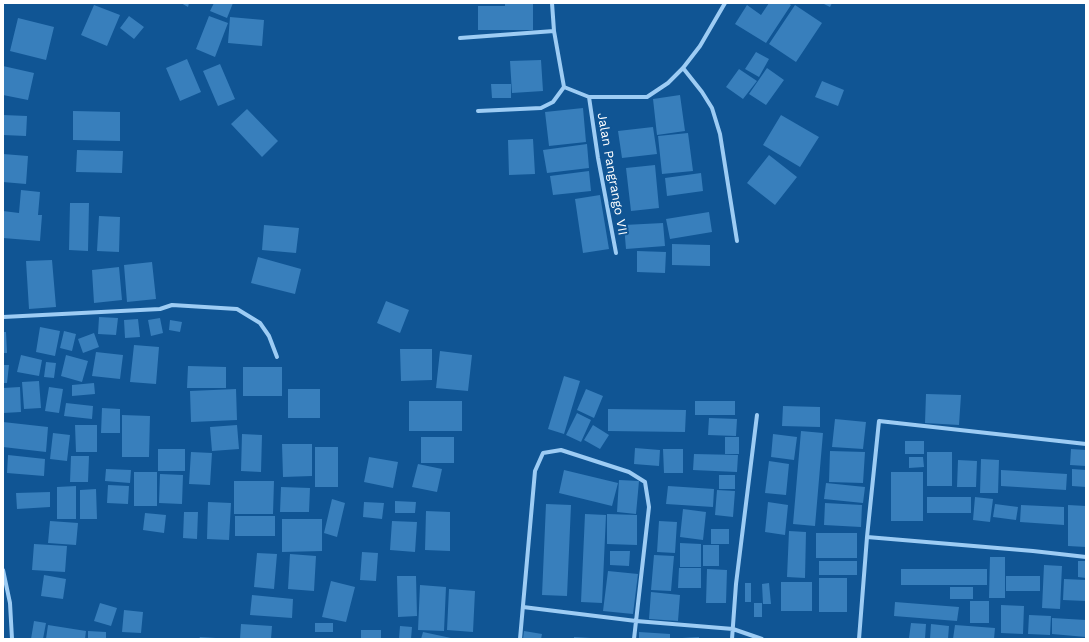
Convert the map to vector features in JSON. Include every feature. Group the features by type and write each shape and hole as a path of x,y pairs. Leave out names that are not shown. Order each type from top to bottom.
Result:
{"street":[{"path":"478,111 541,108 553,102 564,87 554,31 552,3"},
{"path":"564,87 588,97 647,97 668,83 683,68 700,46 725,3"},
{"path":"460,38 554,31"},
{"path":"683,68 702,92 712,108 720,134 737,241"},
{"name":"Jalan Pangrango VII","path":"588,97 616,253"},
{"path":"3,317 16,315 160,309 172,305 237,309 260,323 269,336 277,357"},
{"path":"732,639 736,584 757,415"},
{"path":"859,639 867,537 879,421 1086,444"},
{"path":"520,639 535,471 543,454 561,450 628,472 645,482 649,507 634,639"},
{"path":"867,537 1086,557"},
{"path":"3,570 10,603 12,639"},
{"path":"523,607 636,621 733,629 762,639"}],"building":[{"path":"181,3 189,3 188,7"},
{"path":"214,3 233,3 227,18 210,11"},
{"path":"505,3 533,3 533,30 478,30 478,6 505,6"},
{"path":"769,3 788,3 791,5 766,43 735,24 747,5 761,15"},
{"path":"822,3 832,3 830,7"},
{"path":"94,5 120,15 107,46 81,35"},
{"path":"795,5 822,23 796,62 769,44"},
{"path":"129,16 144,27 134,39 120,28"},
{"path":"209,16 228,23 215,57 196,49"},
{"path":"230,17 264,20 262,46 228,43"},
{"path":"18,18 54,27 46,60 10,51"},
{"path":"756,52 769,59 759,77 745,69"},
{"path":"187,59 201,92 180,101 166,68"},
{"path":"541,60 543,91 512,93 510,61"},
{"path":"220,64 235,99 218,106 203,71"},
{"path":"3,66 34,73 28,100 3,95"},
{"path":"767,68 784,80 766,105 749,94"},
{"path":"739,69 757,81 743,99 726,87"},
{"path":"822,81 844,90 838,106 815,97"},
{"path":"491,84 511,84 511,98 492,98"},
{"path":"680,95 685,131 657,135 653,99"},
{"path":"583,108 586,142 549,146 545,112"},
{"path":"247,109 278,141 262,157 231,124"},
{"path":"73,111 120,112 120,141 73,140"},
{"path":"3,115 27,116 26,136 3,135"},
{"path":"781,115 819,137 800,167 763,145"},
{"path":"653,127 657,154 622,158 618,131"},
{"path":"688,133 693,171 662,174 658,136"},
{"path":"533,139 535,174 509,175 508,140"},
{"path":"587,144 589,168 547,173 543,150"},
{"path":"77,150 123,151 122,173 76,172"},
{"path":"3,154 28,156 26,184 3,182"},
{"path":"769,155 797,177 775,205 747,183"},
{"path":"655,165 659,208 631,211 626,168"},
{"path":"589,171 591,191 553,195 550,176"},
{"path":"701,173 703,191 667,196 665,178"},
{"path":"21,190 40,192 38,215 42,215 40,241 3,238 3,211 19,213"},
{"path":"600,195 609,249 583,253 575,199"},
{"path":"70,203 89,203 88,251 69,250"},
{"path":"709,212 712,232 670,239 666,219"},
{"path":"99,216 120,217 119,252 97,251"},
{"path":"663,223 665,246 626,249 624,225"},
{"path":"264,225 299,228 296,253 262,250"},
{"path":"672,244 710,245 710,266 672,265"},
{"path":"637,251 666,252 665,273 637,272"},
{"path":"258,257 301,269 295,294 251,283"},
{"path":"52,260 56,307 29,309 26,261"},
{"path":"152,262 156,299 127,302 124,265"},
{"path":"119,267 122,300 94,303 92,270"},
{"path":"386,301 409,310 400,333 377,323"},
{"path":"99,317 118,318 116,335 98,334"},
{"path":"160,318 163,333 151,336 148,320"},
{"path":"138,319 140,337 125,338 124,320"},
{"path":"170,320 182,322 180,332 169,330"},
{"path":"40,327 60,331 55,356 36,352"},
{"path":"64,331 76,334 72,351 60,348"},
{"path":"3,332 6,332 7,353 3,353"},
{"path":"94,333 99,347 83,353 78,339"},
{"path":"134,345 159,347 156,384 130,382"},
{"path":"400,349 432,349 432,380 401,381"},
{"path":"440,351 472,355 468,391 436,388"},
{"path":"96,352 123,355 120,379 92,376"},
{"path":"21,355 42,360 39,376 17,372"},
{"path":"66,355 88,361 82,382 61,376"},
{"path":"46,362 56,363 54,378 44,377"},
{"path":"3,365 9,365 7,383 3,383"},
{"path":"188,366 226,367 226,388 187,388"},
{"path":"243,367 282,367 282,396 243,396"},
{"path":"564,376 580,381 564,434 548,429"},
{"path":"39,381 41,408 24,409 22,382"},
{"path":"94,383 95,394 72,396 72,385"},
{"path":"20,387 21,412 3,413 3,388"},
{"path":"49,387 63,389 59,413 45,411"},
{"path":"236,389 237,420 191,422 190,391"},
{"path":"288,389 320,389 320,418 288,418"},
{"path":"586,389 603,396 594,418 577,410"},
{"path":"926,394 961,395 959,425 925,423"},
{"path":"409,401 462,401 462,431 409,431"},
{"path":"695,401 735,401 735,415 695,415"},
{"path":"66,403 93,406 92,419 64,416"},
{"path":"783,406 820,407 820,427 782,426"},
{"path":"102,408 120,409 120,433 101,433"},
{"path":"608,409 686,410 685,432 608,431"},
{"path":"577,413 591,420 581,442 566,435"},
{"path":"122,415 150,416 149,457 122,457"},
{"path":"709,418 737,419 736,436 708,435"},
{"path":"835,419 866,422 863,449 832,447"},
{"path":"3,422 48,427 46,452 3,447"},
{"path":"75,425 97,425 97,452 76,452"},
{"path":"237,425 239,449 212,451 210,427"},
{"path":"593,425 609,435 600,449 584,440"},
{"path":"801,431 823,433 815,526 793,524"},
{"path":"53,433 70,435 67,461 50,459"},
{"path":"242,434 262,435 261,472 241,471"},
{"path":"773,434 797,437 794,460 771,457"},
{"path":"421,437 454,437 454,463 421,463"},
{"path":"725,437 739,437 739,454 725,454"},
{"path":"905,441 924,441 924,454 905,454"},
{"path":"282,444 312,444 312,476 283,477"},
{"path":"315,447 338,447 338,487 315,487"},
{"path":"635,448 660,450 659,466 634,464"},
{"path":"158,449 185,449 185,471 158,471"},
{"path":"663,449 683,449 683,473 664,473"},
{"path":"1071,449 1086,450 1086,466 1070,465"},
{"path":"830,451 865,452 863,483 829,482"},
{"path":"191,452 212,453 210,485 189,484"},
{"path":"927,452 952,452 952,486 927,486"},
{"path":"694,454 738,455 737,472 693,470"},
{"path":"8,455 45,459 44,476 7,473"},
{"path":"71,456 89,456 88,482 70,482"},
{"path":"369,457 398,462 393,488 364,482"},
{"path":"909,457 923,457 924,467 909,468"},
{"path":"981,459 999,460 998,493 980,493"},
{"path":"958,460 977,461 976,487 957,487"},
{"path":"769,461 789,464 786,495 765,493"},
{"path":"418,464 442,469 437,492 412,487"},
{"path":"106,469 131,470 130,483 105,481"},
{"path":"1072,469 1086,470 1086,487 1072,486"},
{"path":"564,470 618,483 612,506 559,493"},
{"path":"1001,470 1067,474 1066,490 1001,486"},
{"path":"134,472 157,472 157,506 134,506"},
{"path":"891,472 923,472 923,521 891,521"},
{"path":"160,474 183,475 182,504 159,503"},
{"path":"719,475 735,475 735,489 719,489"},
{"path":"619,480 639,481 636,514 617,512"},
{"path":"234,481 274,481 273,514 234,514"},
{"path":"826,483 865,487 863,503 824,499"},
{"path":"108,485 129,486 128,504 107,503"},
{"path":"76,486 76,519 57,519 57,487"},
{"path":"668,486 714,489 713,507 666,504"},
{"path":"281,487 310,488 309,512 280,512"},
{"path":"96,489 97,519 80,519 80,490"},
{"path":"717,490 735,491 733,517 715,515"},
{"path":"50,492 50,507 17,509 16,493"},
{"path":"927,497 971,497 971,513 927,513"},
{"path":"975,497 993,499 990,522 973,520"},
{"path":"332,499 345,503 337,537 324,533"},
{"path":"395,501 416,502 415,513 395,513"},
{"path":"208,502 231,503 229,540 207,539"},
{"path":"364,502 384,503 382,519 363,517"},
{"path":"768,502 788,505 785,535 765,532"},
{"path":"825,503 862,505 861,527 824,525"},
{"path":"546,504 571,505 567,596 542,595"},
{"path":"995,504 1018,507 1016,520 993,517"},
{"path":"1021,505 1064,507 1064,525 1020,522"},
{"path":"1068,505 1086,506 1086,547 1068,546"},
{"path":"683,509 706,512 703,540 680,537"},
{"path":"426,511 450,512 450,551 425,550"},
{"path":"184,512 198,512 197,539 183,538"},
{"path":"145,513 166,515 164,533 143,530"},
{"path":"585,514 606,515 602,603 581,602"},
{"path":"607,514 637,515 637,545 607,544"},
{"path":"235,516 275,516 275,536 235,536"},
{"path":"282,519 322,519 322,551 282,552"},
{"path":"50,521 78,523 76,545 48,543"},
{"path":"392,521 417,522 415,552 390,550"},
{"path":"659,521 677,522 675,553 657,552"},
{"path":"711,529 729,529 729,544 711,544"},
{"path":"789,531 806,532 805,578 787,577"},
{"path":"816,533 857,533 857,558 816,558"},
{"path":"680,543 701,544 701,567 680,567"},
{"path":"34,544 67,546 65,572 32,570"},
{"path":"703,545 719,545 719,566 703,566"},
{"path":"610,551 630,551 629,566 610,565"},
{"path":"362,552 378,553 376,581 360,580"},
{"path":"257,553 277,554 274,589 254,587"},
{"path":"290,554 316,556 314,591 288,589"},
{"path":"654,555 674,556 671,591 651,590"},
{"path":"990,557 1005,557 1005,598 989,598"},
{"path":"819,561 857,561 857,575 819,575"},
{"path":"1078,561 1086,561 1086,578 1078,577"},
{"path":"1044,565 1062,566 1060,609 1042,608"},
{"path":"679,568 701,568 701,588 678,588"},
{"path":"707,569 727,570 726,603 706,603"},
{"path":"901,569 987,569 987,585 901,585"},
{"path":"608,571 638,574 633,614 603,611"},
{"path":"44,575 66,579 63,599 41,596"},
{"path":"397,576 416,576 417,616 398,617"},
{"path":"1006,576 1040,576 1040,591 1006,591"},
{"path":"819,578 847,578 847,612 819,612"},
{"path":"1064,579 1086,580 1086,601 1063,600"},
{"path":"331,581 355,587 346,622 322,617"},
{"path":"781,582 812,582 812,611 781,611"},
{"path":"745,583 751,583 751,602 745,602"},
{"path":"769,583 771,604 763,604 762,584"},
{"path":"420,585 446,587 444,631 418,630"},
{"path":"950,587 973,587 973,599 950,599"},
{"path":"449,589 475,591 473,632 447,630"},
{"path":"651,592 680,595 678,621 649,619"},
{"path":"252,595 293,599 292,618 250,615"},
{"path":"970,601 989,601 989,623 970,623"},
{"path":"895,602 959,607 957,621 894,616"},
{"path":"100,603 117,608 111,626 94,621"},
{"path":"754,603 762,603 762,617 754,617"},
{"path":"1001,605 1024,606 1023,634 1001,633"},
{"path":"124,610 143,612 141,633 122,632"},
{"path":"1029,615 1051,616 1050,635 1028,634"},
{"path":"1052,618 1086,620 1086,637 1052,634"},
{"path":"34,621 46,623 43,639 31,639"},
{"path":"315,623 333,623 333,632 315,632"},
{"path":"911,623 926,624 925,639 909,638"},
{"path":"241,624 272,626 271,639 240,639"},
{"path":"931,624 949,626 948,639 930,639"},
{"path":"48,625 86,631 85,639 46,639"},
{"path":"955,625 995,628 994,639 953,639"},
{"path":"400,626 412,627 411,639 399,639"},
{"path":"361,630 381,630 381,639 361,639"},
{"path":"88,631 106,632 106,639 88,639"},
{"path":"524,631 542,634 541,639 523,639"},
{"path":"423,632 451,638 451,639 421,639"},
{"path":"639,632 670,634 670,639 639,639"},
{"path":"200,637 216,638 216,639 199,639"},
{"path":"574,637 591,638 591,639 574,639"},
{"path":"699,637 699,639 682,639 682,638"}]}
